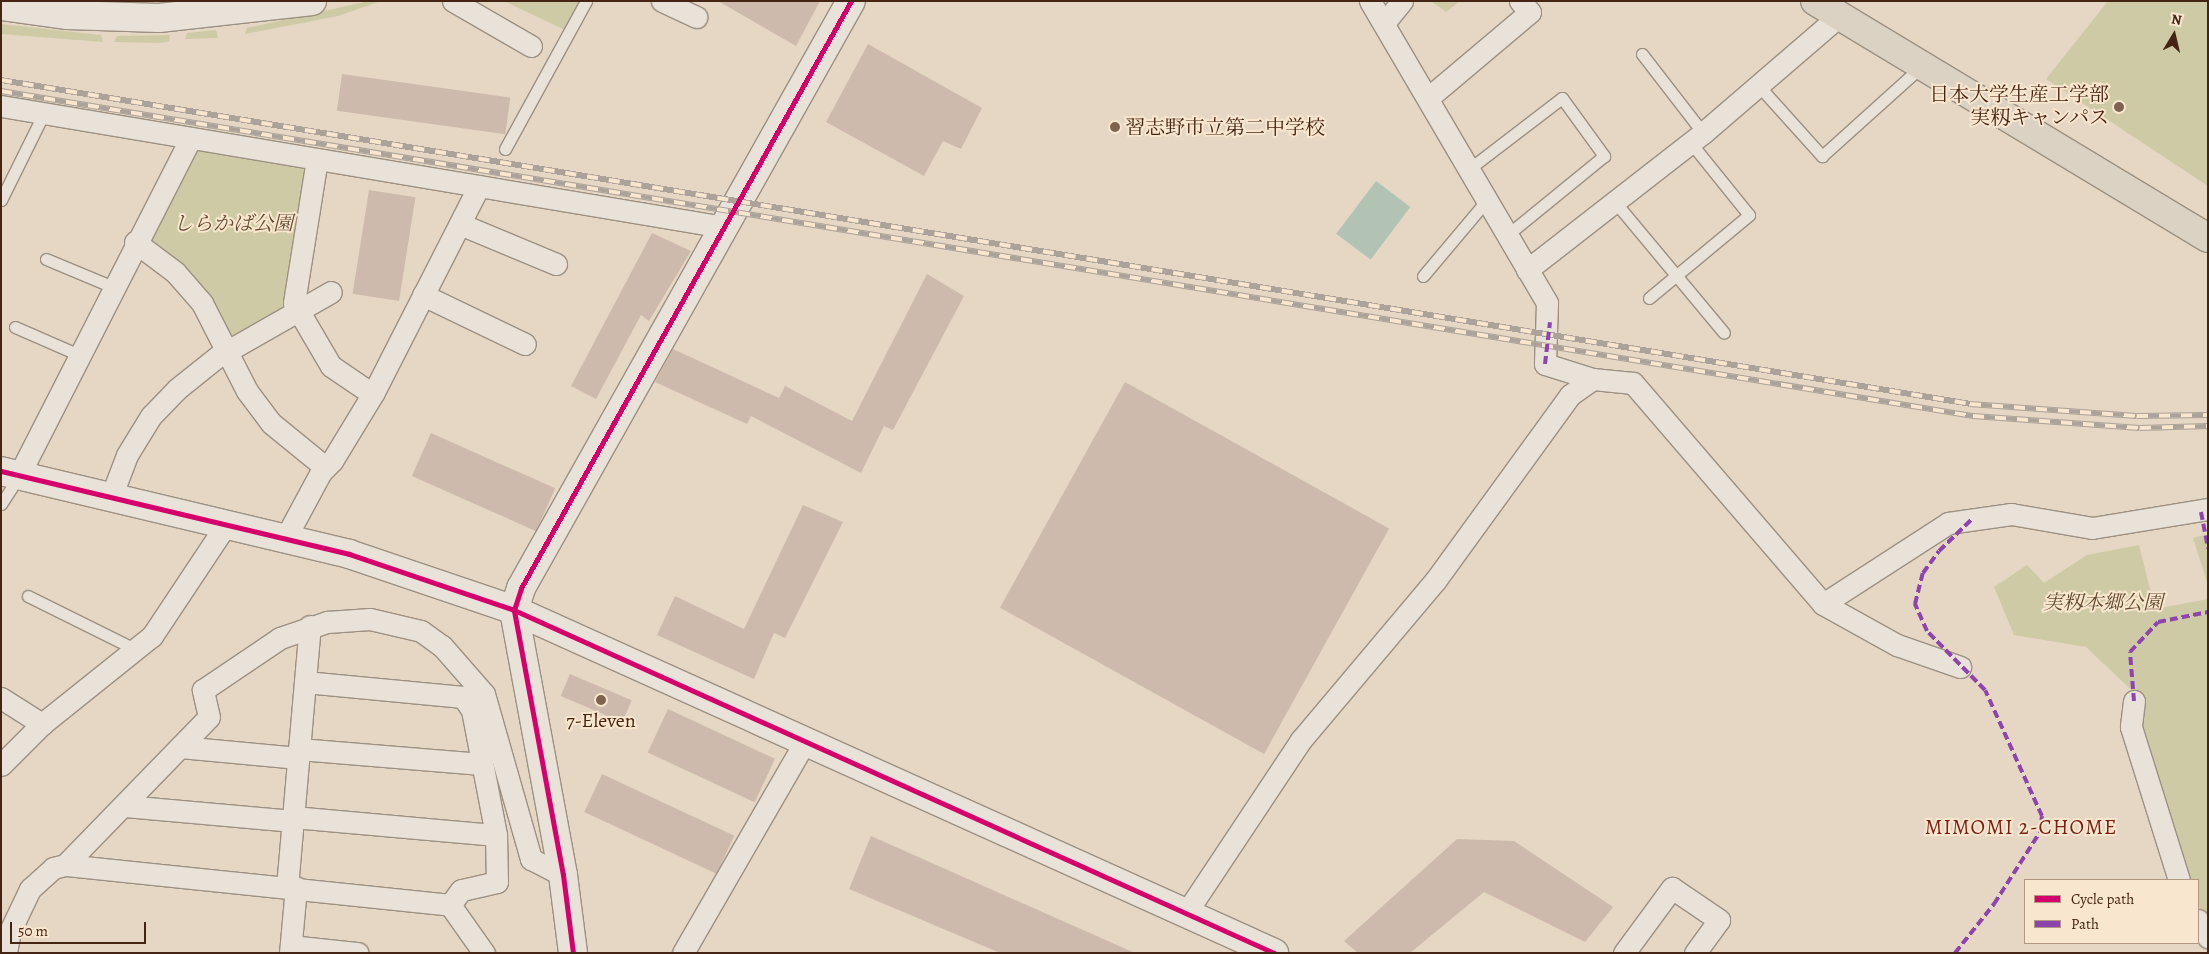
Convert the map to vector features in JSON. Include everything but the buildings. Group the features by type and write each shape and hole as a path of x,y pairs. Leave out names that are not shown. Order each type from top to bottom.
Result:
{"main road":[{"path":"1815,1 2208,238"}],"street":[{"path":"1,6 119,18 312,1"},
{"path":"453,1 530,46"},
{"path":"662,1 696,17"},
{"path":"573,953 563,875 514,610 521,588 851,1"},
{"path":"1370,1 1385,22 1547,303 1550,322 1545,364 1593,379 1633,383 1823,604 1890,641 1960,667"},
{"path":"1385,22 1402,1"},
{"path":"1428,98 1530,5"},
{"path":"1527,270 1697,138 1839,16"},
{"path":"1,106 723,227"},
{"path":"192,138 135,242 79,355 10,473 286,537 391,566 514,610 1274,953"},
{"path":"317,159 294,303 331,366 372,394"},
{"path":"286,537 325,467 372,394 479,186"},
{"path":"460,224 556,264"},
{"path":"135,242 175,272 202,302 226,352 271,423 325,467"},
{"path":"111,497 126,456 151,416 226,352 332,292"},
{"path":"423,295 525,344"},
{"path":"1186,913 1301,740 1435,581 1570,396 1593,379"},
{"path":"1823,604 1948,523 2011,514 2092,528 2208,509"},
{"path":"1,765 42,724 152,636 228,523"},
{"path":"65,865 125,806 209,716 202,690 280,638 310,626 370,619 421,631 442,646 484,694 531,858 563,875"},
{"path":"310,626 293,819 290,949 358,953"},
{"path":"305,682 463,697 472,710 496,835 497,882 461,890 450,905"},
{"path":"1,698 42,724"},
{"path":"2134,701 2131,727 2179,879"},
{"path":"683,953 805,742"},
{"path":"180,747 481,764"},
{"path":"125,806 496,835"},
{"path":"6,953 10,931 30,889 53,868 65,865 292,887 450,905 484,953"},
{"path":"1624,953 1672,888 1719,920 1695,953"},
{"path":"2199,922 2208,936"}],"lane":[{"path":"504,149 586,1"},
{"path":"1642,54 1749,214 1649,298"},
{"path":"1758,85 1822,156 1922,66"},
{"path":"1469,169 1562,98 1604,156 1507,234"},
{"path":"1,200 44,113"},
{"path":"1423,276 1487,200"},
{"path":"1616,202 1724,333"},
{"path":"46,259 113,287"},
{"path":"16,327 79,355"},
{"path":"1,504 10,473"},
{"path":"28,596 135,649"}],"green space":[{"path":"369,1 381,1 338,16 245,34 247,28"},
{"path":"504,1 580,1 565,30"},
{"path":"1431,1 1460,1 1446,12"},
{"path":"2108,1 2208,1 2208,186 2046,79"},
{"path":"1,24 101,35 103,42 2,34"},
{"path":"216,30 218,38 185,39 187,33"},
{"path":"170,35 169,41 160,43 114,42 117,36"},
{"name":"しらかば公園","path":"194,143 313,167 292,309 228,347 140,242"},
{"name":"実籾本郷公園","path":"2208,534 2208,585 2193,538"},
{"name":"実籾本郷公園","path":"2139,545 2155,609 2208,599 2208,923 2199,906 2199,879 2187,879 2138,726 2141,699 2086,647 2014,635 1994,587 2027,565 2044,583 2087,555"}],"shaded area":[{"path":"1376,181 1410,207 1371,260 1336,234"}],"railway":[{"path":"1,80 1970,404 2137,416 2208,415"},
{"path":"1,91 1973,416 2140,428 2208,426"}],"marked path":[{"path":"1545,364 1550,322"},
{"path":"2201,512 2208,548"},
{"path":"1955,953 1994,904 2040,832 2042,816 1985,690 1927,631 1915,604 1923,573 1939,551 1972,519"},
{"path":"2134,701 2130,652 2158,622 2208,612"}],"cycle path":[{"path":"573,953 563,875 514,610 521,588 851,1"},
{"path":"1,471 349,554 514,610 1274,953"}],"place":[{"name":"日本大学生産工学部 実籾キャンパス","path":"2119,107"},
{"name":"習志野市立第二中学校","path":"1115,127"},
{"name":"7-Eleven","path":"601,700"}],"district":[{"name":"MIMOMI 2-CHOME","path":"2021,827"}]}
